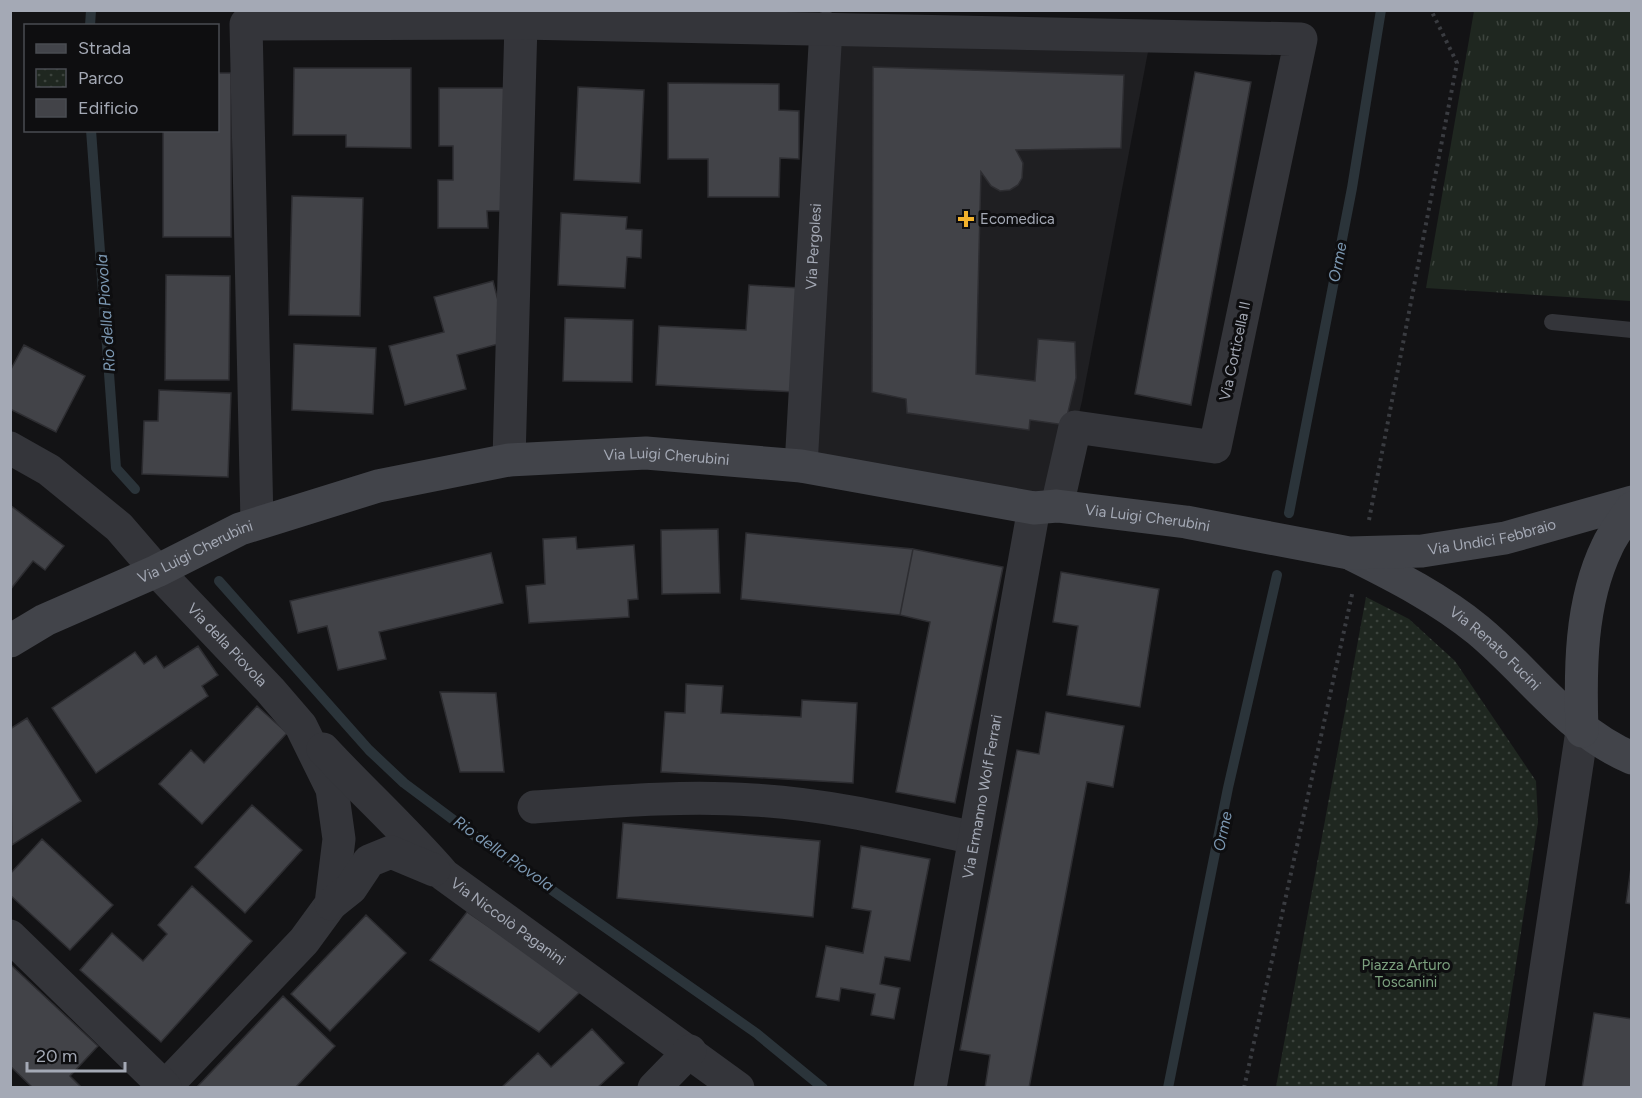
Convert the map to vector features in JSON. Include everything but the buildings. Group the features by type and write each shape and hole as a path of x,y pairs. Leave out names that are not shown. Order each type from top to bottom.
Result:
{"main road":[{"name":"Via Luigi Cherubini","path":"10,641 45,620 157,571 240,529 378,486 509,460 646,453 801,466 1045,507 1186,522 1349,553"},
{"name":"Via Undici Febbraio","path":"1349,553 1422,551 1505,538 1632,502"},
{"path":"1582,731 1581,664 1584,632 1607,547 1632,508"},
{"name":"Via Renato Fucini","path":"1349,553 1424,591 1478,630 1582,731 1632,758"}],"street":[{"path":"509,460 521,23"},
{"path":"257,524 246,24 521,23 826,27"},
{"name":"Via Corticella II","path":"826,27 1301,39 1215,447 1075,427 1045,507"},
{"name":"Via Pergolesi","path":"801,466 826,27"},
{"name":"Via della Piovola","path":"10,448 49,470 119,527 301,726 332,789 339,839 331,903"},
{"name":"Via Ermanno Wolf Ferrari","path":"930,1088 974,838 1045,507"},
{"name":"Via Niccolò Paganini","path":"301,726 379,809 414,841 444,875 690,1051 738,1088"},
{"path":"1528,1088 1582,731"},
{"path":"534,807 661,799 754,800 857,812 974,838"},
{"name":"Via della Piovola","path":"165,1087 304,941 331,903 351,888 369,861 391,852 444,875"},
{"path":"10,936 165,1087"},
{"path":"654,1088 690,1051"}],"lane":[{"path":"1552,322 1632,330"}],"shaded area":[{"name":"Ecomedica","path":"826,28 1151,36 1082,401 1057,506 801,466"}],"green space":[{"path":"1474,11 1631,11 1631,301 1426,288"},
{"name":"Piazza Arturo Toscanini","path":"1366,597 1409,619 1455,661 1536,781 1538,822 1497,1087 1276,1087"}],"waterway":[{"name":"Rio della Piovola","path":"90,24 91,10"},
{"name":"Orme","path":"1289,513 1352,188 1381,10"},
{"name":"Rio della Piovola","path":"91,132 116,468 135,489"},
{"name":"Orme","path":"1168,1088 1228,788 1277,575"},
{"name":"Rio della Piovola","path":"219,581 369,750 404,783 479,839 756,1033 823,1088"}],"place":[{"name":"Ecomedica","path":"966,219"}]}
